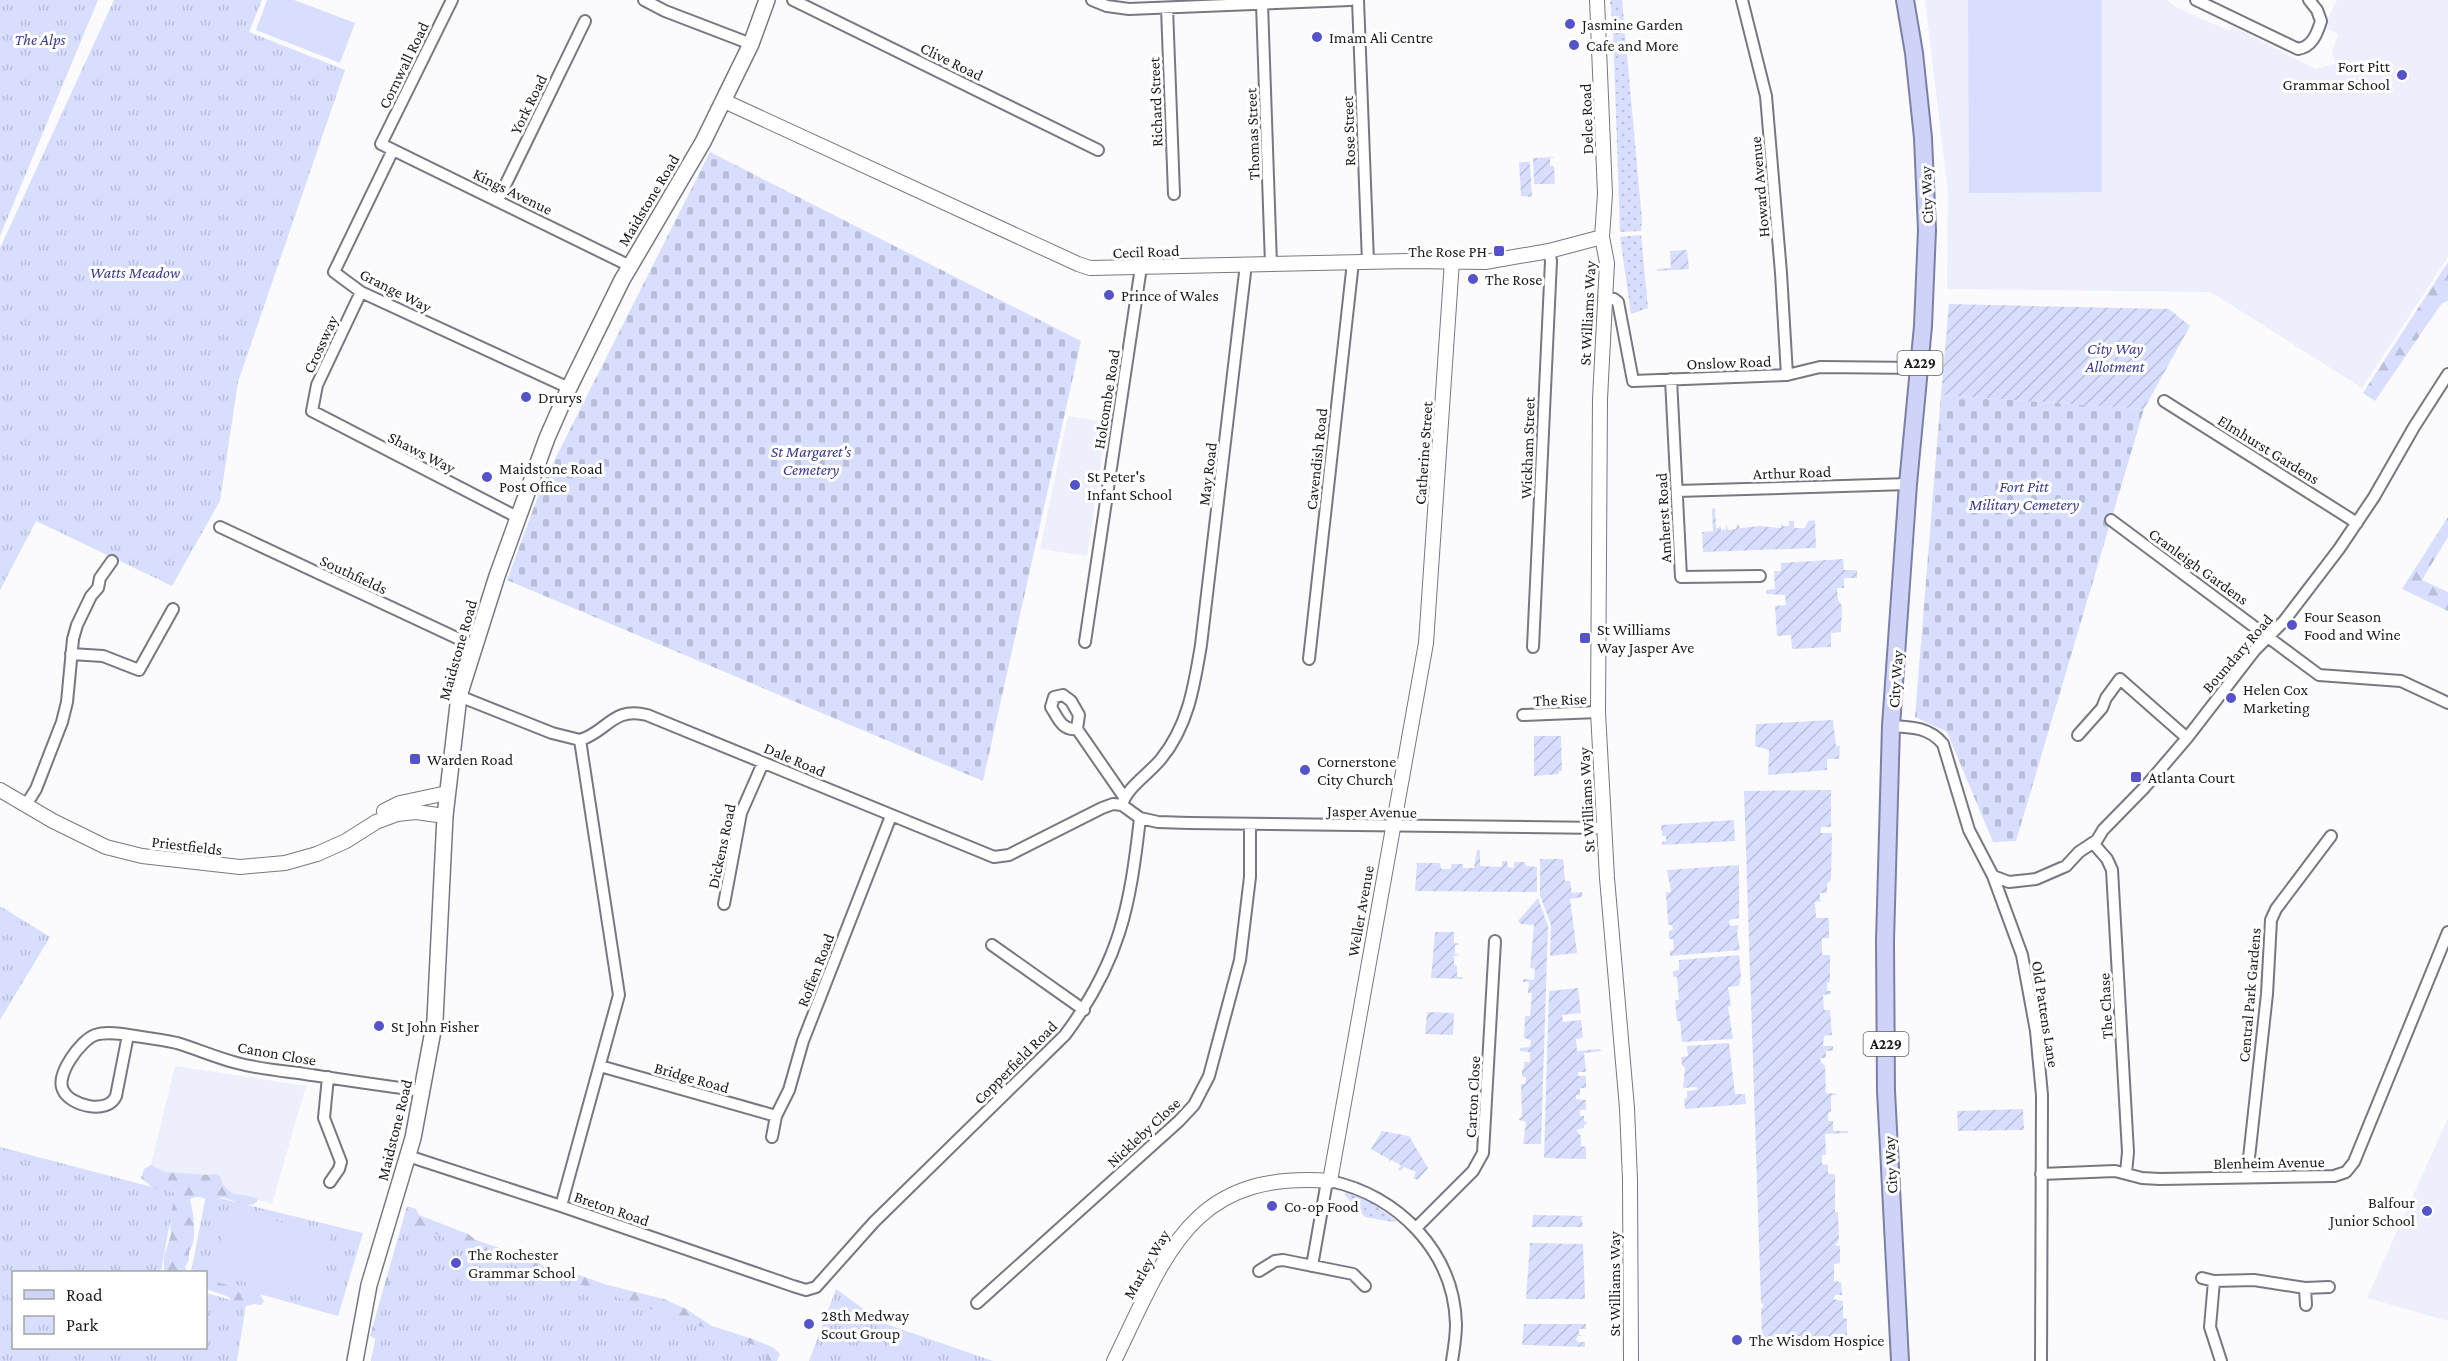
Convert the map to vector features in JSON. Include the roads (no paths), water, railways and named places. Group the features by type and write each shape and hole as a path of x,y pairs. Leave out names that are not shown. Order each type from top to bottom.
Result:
{"main road":[{"name":"Maidstone Road","path":"355,1361 369,1285 408,1156 423,1091 435,1020 445,816 459,696 547,438 569,388 630,266 703,142 724,101 751,44 767,0"},
{"name":"City Way","path":"1900,1361 1886,1091 1885,941 1891,726 1926,268 1926,190 1918,82 1905,0"}],"street":[{"name":"Cornwall Road","path":"381,144 452,0"},
{"path":"644,0 665,12 751,44"},
{"name":"Clive Road","path":"793,0 1098,150"},
{"path":"1092,0 1122,8 1350,0"},
{"name":"Rose Street","path":"1358,0 1368,261"},
{"name":"Delce Road","path":"1597,0 1605,190 1602,237"},
{"name":"Howard Avenue","path":"1742,0 1766,98 1787,375"},
{"path":"2196,0 2300,49 2312,41 2321,21 2317,10 2309,0"},
{"name":"Thomas Street","path":"1262,4 1271,264"},
{"name":"Richard Street","path":"1167,8 1174,194"},
{"name":"York Road","path":"498,200 585,21"},
{"name":"Cecil Road","path":"724,101 1078,264 1099,269 1368,261 1485,262 1602,237"},
{"name":"Kings Avenue","path":"381,144 630,266"},
{"name":"Grange Way","path":"393,150 334,272 361,292 569,388"},
{"name":"St Williams Way","path":"1602,237 1606,256 1600,399 1598,712 1604,828 1627,1108 1630,1180 1631,1361"},
{"name":"Wickham Street","path":"1533,647 1551,261 1549,250"},
{"name":"Catherine Street","path":"1425,647 1452,261"},
{"name":"Cavendish Road","path":"1309,659 1353,262"},
{"name":"May Road","path":"1123,801 1172,744 1186,717 1194,688 1246,264"},
{"name":"Holcombe Road","path":"1085,642 1141,267"},
{"name":"Crossway","path":"312,411 317,385 361,292"},
{"name":"Onslow Road","path":"1604,298 1614,299 1618,304 1632,380 1787,375 1820,367 1920,368"},
{"name":"Boundary Road","path":"1993,876 2009,882 2036,879 2066,866 2079,852 2094,843 2187,738 2255,650 2288,617 2357,523 2448,374"},
{"name":"Amherst Road","path":"1671,379 1681,577 1760,576"},
{"name":"Elmhurst Gardens","path":"2164,401 2357,523"},
{"name":"Shaws Way","path":"312,411 519,518"},
{"name":"Arthur Road","path":"1677,491 1908,484"},
{"name":"Cranleigh Gardens","path":"2112,520 2322,676 2398,680 2448,703"},
{"name":"Southfields","path":"220,527 476,647"},
{"path":"26,806 36,789 62,722 68,695 73,639 83,611 98,588 100,578 112,561"},
{"path":"71,654 103,656 139,670 173,609"},
{"name":"Weller Avenue","path":"1328,1181 1425,647"},
{"path":"2078,735 2102,708 2106,698 2120,680 2187,738"},
{"path":"459,696 561,736 580,740 619,995 561,1206"},
{"name":"The Rise","path":"1523,715 1598,712"},
{"name":"Dale Road","path":"580,740 591,736 620,715 643,713 987,855 1002,857 1102,808 1123,801"},
{"name":"Old Pattens Lane","path":"1891,726 1922,729 1938,737 1943,744 1969,830 1993,876 2022,955 2036,1031 2042,1095 2041,1361"},
{"path":"1077,729 1123,801 1140,818"},
{"name":"Dickens Road","path":"724,904 741,813 763,763"},
{"name":"Priestfields","path":"0,790 92,842 113,849 142,856 240,867 278,864 310,856 346,841 376,822 405,812 445,816"},
{"name":"Priestfields","path":"376,822 380,814 395,805 447,792"},
{"name":"Roffen Road","path":"772,1137 776,1116 789,1090 806,1033 891,816"},
{"name":"Jasper Avenue","path":"1140,818 1161,823 1604,828"},
{"name":"Copperfield Road","path":"806,1290 816,1287 821,1282 874,1222 1065,1035 1084,1010 1103,978 1125,919 1132,885 1140,818"},
{"name":"Nickleby Close","path":"977,1303 1194,1105 1209,1076 1240,960 1250,877 1250,824"},
{"name":"Central Park Gardens","path":"2247,1176 2267,994 2271,920 2276,909 2331,836"},
{"name":"The Chase","path":"2094,843 2109,864 2112,873 2127,1142 2126,1173"},
{"name":"Blenheim Avenue","path":"2041,1174 2110,1171 2160,1179 2334,1176 2346,1172 2354,1162 2448,932"},
{"name":"Carton Close","path":"1416,1228 1473,1171 1483,1153 1495,941"},
{"path":"992,945 1084,1010"},
{"name":"Canon Close","path":"128,1035 113,1102 106,1107 97,1107 75,1100 65,1093 61,1086 62,1075 85,1041 101,1034 128,1035 177,1043 238,1064 423,1091"},
{"name":"Bridge Road","path":"600,1066 776,1116"},
{"path":"328,1077 324,1116 340,1162 339,1169 330,1182"},
{"name":"Breton Road","path":"408,1156 806,1290"},
{"name":"Marley Way","path":"1114,1361 1165,1258 1179,1237 1200,1215 1232,1194 1250,1186 1292,1180 1328,1181"},
{"path":"1312,1266 1328,1181 1373,1196 1394,1208 1416,1228 1431,1249 1448,1282 1456,1325 1452,1361"},
{"path":"1259,1271 1278,1260 1353,1274 1365,1286"},
{"path":"2202,1278 2214,1281 2254,1280 2306,1288 2330,1287"},
{"path":"2214,1281 2211,1327 2221,1361"},
{"path":"2306,1288 2306,1305"}],"place":[{"name":"Jasmine Garden","path":"1570,24"},
{"name":"Imam Ali Centre","path":"1317,37"},
{"name":"Cafe and More","path":"1574,45"},
{"name":"Fort Pitt Grammar School","path":"2402,75"},
{"name":"The Rose PH","path":"1499,251"},
{"name":"The Rose","path":"1473,279"},
{"name":"Prince of Wales","path":"1109,295"},
{"name":"Drurys","path":"526,397"},
{"name":"Maidstone Road Post Office","path":"487,477"},
{"name":"St Peter's Infant School","path":"1075,485"},
{"name":"Four Season Food and Wine","path":"2292,625"},
{"name":"St Williams Way Jasper Ave","path":"1585,638"},
{"name":"Helen Cox Marketing","path":"2231,698"},
{"name":"Warden Road","path":"415,759"},
{"name":"Cornerstone City Church","path":"1305,770"},
{"name":"Atlanta Court","path":"2136,777"},
{"name":"St John Fisher","path":"379,1026"},
{"name":"Co-op Food","path":"1272,1206"},
{"name":"Balfour Junior School","path":"2427,1211"},
{"name":"The Rochester Grammar School","path":"456,1263"},
{"name":"28th Medway Scout Group","path":"809,1324"},
{"name":"The Wisdom Hospice","path":"1737,1340"}],"park label":[{"name":"The Alps","path":"40,39"},
{"name":"Watts Meadow","path":"135,272"},
{"name":"City Way Allotment","path":"2115,357"},
{"name":"St Margaret's Cemetery","path":"811,460"},
{"name":"Fort Pitt Military Cemetery","path":"2024,495"}]}
